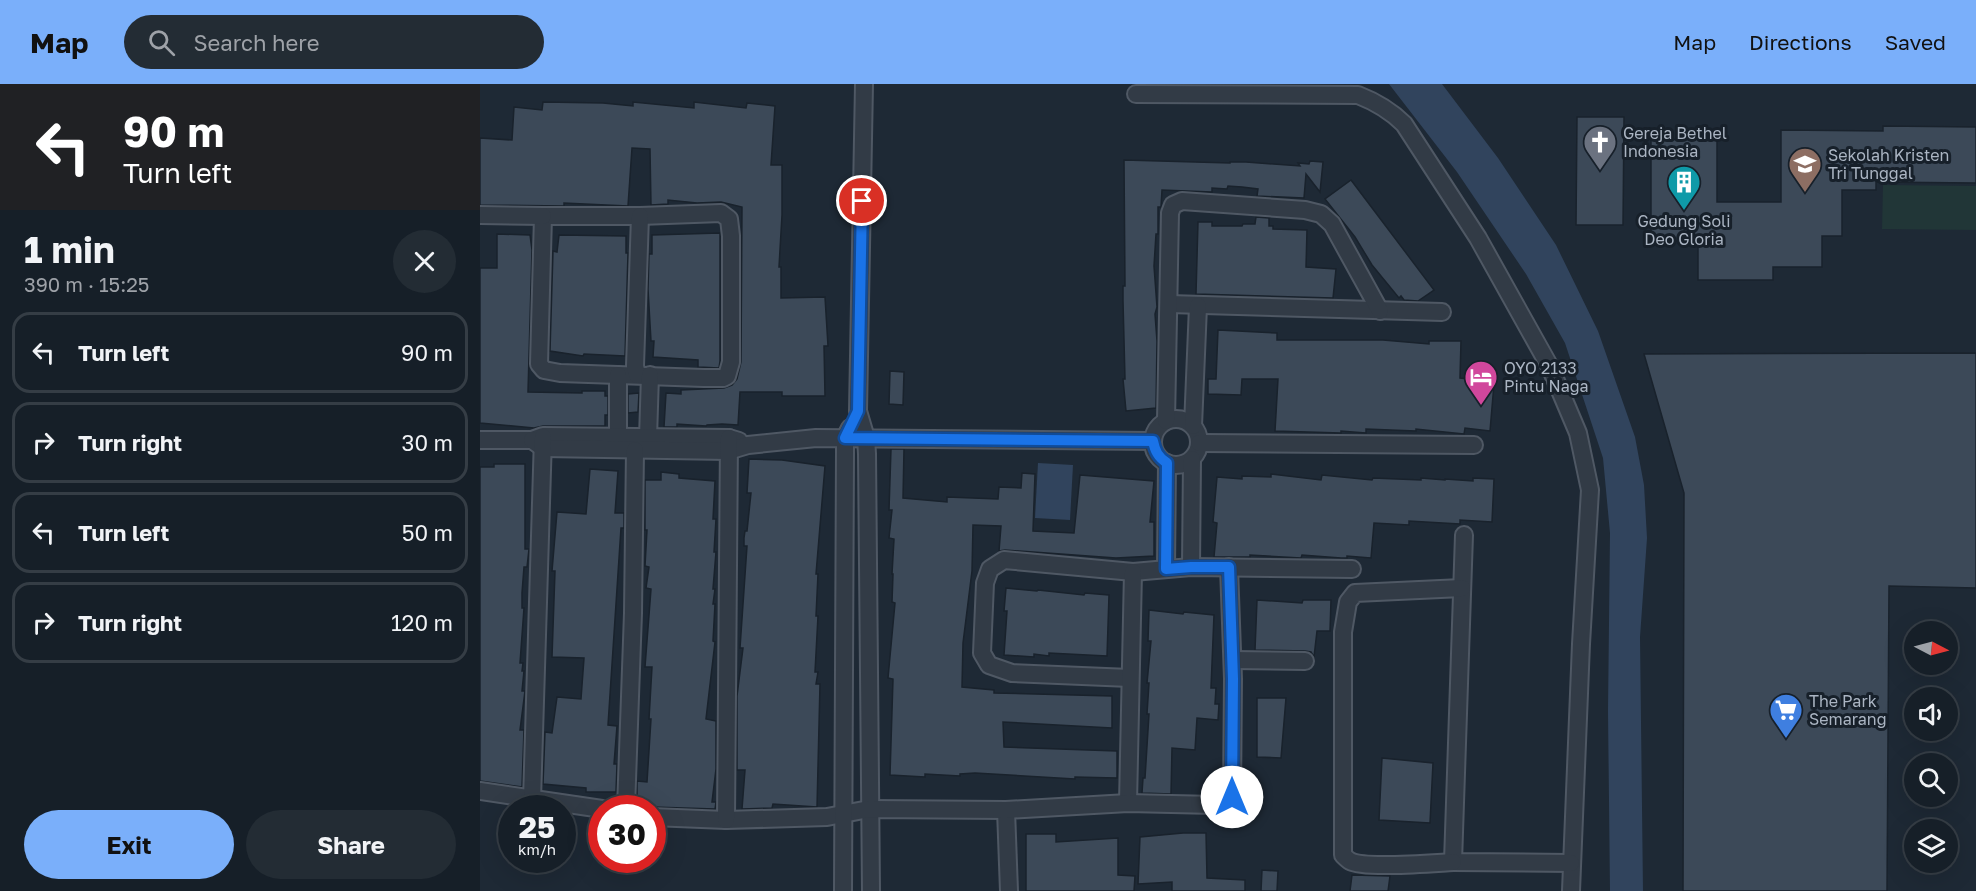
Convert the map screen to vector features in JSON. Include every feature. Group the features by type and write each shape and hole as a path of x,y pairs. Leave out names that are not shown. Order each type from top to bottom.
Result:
{"street":[{"path":"864,84 858,411 866,438 871,891"},
{"path":"1136,94 1358,95 1392,112 1404,124 1478,238 1550,367 1578,433 1590,490 1570,891"},
{"path":"1166,421 1170,213 1173,206 1182,201 1305,210 1321,214 1332,224 1380,310"},
{"path":"480,215 640,216 721,213 729,219 731,236 731,362 727,376 704,378 560,373 544,370 539,364 543,216"},
{"path":"640,216 635,366 644,375 648,438"},
{"path":"1169,304 1442,312"},
{"path":"1193,426 1198,306"},
{"path":"618,375 618,437"},
{"path":"843,891 845,438 858,411"},
{"path":"1177,419 1186,421 1198,434 1197,452 1184,464 1167,463 1159,458 1155,450 1153,441 1155,432 1166,421 1177,419"},
{"path":"480,440 540,441 618,437 729,445"},
{"path":"540,441 635,450 748,445 816,438 1153,441"},
{"path":"532,795 540,441"},
{"path":"1199,443 1474,445"},
{"path":"726,820 729,445"},
{"path":"626,795 633,613 635,450"},
{"path":"1191,567 1192,459"},
{"path":"1166,569 1167,463"},
{"path":"1452,862 1464,536"},
{"path":"1130,678 1012,673 989,665 982,653 986,583 990,569 1004,560 1133,572 1191,567 1352,569"},
{"path":"666,818 726,820 827,817 869,809 1006,810 1128,803 1215,805 1227,803 1232,797 1233,660 1229,567"},
{"path":"1128,803 1133,572"},
{"path":"1462,588 1355,593 1348,602 1343,632 1343,855 1351,862 1362,864 1571,863"},
{"path":"843,639 868,639"},
{"path":"1233,660 1305,661"},
{"path":"480,791 503,795"},
{"path":"1006,810 1009,891"}],"green space":[{"path":"1883,185 1976,186 1976,230 1882,229"}],"water":[{"path":"1389,84 1442,84 1498,158 1556,245 1598,331 1635,437 1644,485 1647,538 1640,637 1643,891 1610,891 1608,711 1610,533 1603,458 1565,343 1526,274 1457,172"},
{"path":"1038,463 1073,465 1070,520 1035,518"}],"building":[{"path":"543,102 633,106 633,102 694,108 694,102 746,108 747,103 775,106 771,165 782,165 779,267 781,267 781,298 825,297 828,346 824,346 825,396 782,396 782,392 740,392 738,425 677,424 677,427 664,427 666,393 681,394 681,390 724,388 732,385 737,379 741,362 742,207 721,202 697,203 668,200 668,204 651,205 650,149 632,148 628,206 564,203 564,206 480,205 480,138 512,140 514,107 542,110"},
{"name":"Gereja Bethel Indonesia","path":"1577,117 1624,117 1623,225 1576,225"},
{"path":"1883,126 1976,127 1976,183 1876,182 1876,190 1842,190 1842,236 1822,236 1822,267 1773,267 1773,280 1698,280 1698,241 1651,241 1651,140 1717,139 1717,202 1781,202 1781,130 1883,131"},
{"path":"1124,160 1246,162 1300,166 1298,163 1323,162 1320,192 1306,174 1304,198 1257,196 1258,189 1228,186 1227,189 1212,188 1212,192 1162,190 1161,207 1158,207 1158,234 1156,234 1154,266 1157,307 1155,314 1156,408 1126,411 1123,379 1125,379"},
{"path":"1351,180 1434,290 1418,301 1404,300 1401,296 1399,298 1372,265 1355,237 1325,199"},
{"path":"1256,217 1269,218 1269,226 1273,226 1273,229 1307,230 1306,267 1336,269 1333,298 1196,294 1198,222 1212,222 1212,226 1242,226 1243,224 1255,224"},
{"path":"720,233 719,368 698,367 698,360 653,357 654,341 651,341 648,289 652,235"},
{"path":"497,234 530,235 532,250 528,392 605,391 605,396 608,396 608,415 605,415 605,426 534,428 480,423 480,268 497,268"},
{"path":"559,235 626,236 626,253 628,253 625,356 584,354 583,356 550,351 553,251 557,252"},
{"path":"1218,330 1277,333 1277,340 1383,340 1429,344 1429,341 1461,341 1460,378 1470,379 1469,382 1494,384 1490,431 1465,428 1464,434 1416,429 1416,431 1366,429 1366,433 1275,431 1278,379 1242,379 1241,395 1208,394 1208,379 1216,379"},
{"name":"The Park Semarang","path":"1976,353 1976,588 1889,586 1887,891 1683,891 1684,493 1644,354"},
{"path":"890,371 904,372 903,405 889,404"},
{"path":"639,393 638,412 628,413 628,394"},
{"path":"891,449 904,449 903,498 947,502 947,497 998,499 999,487 1021,488 1022,473 1035,474 1033,531 1074,533 1080,475 1154,481 1150,522 1154,522 1154,556 1116,558 999,551 1001,526 973,525 972,571 963,643 962,687 994,690 994,693 1112,696 1112,728 1003,722 1004,747 1117,751 1117,778 1075,777 1075,779 975,773 960,774 960,776 925,774 925,777 890,775 893,679 888,678 895,603 892,602 894,539 889,538 892,510 889,510"},
{"path":"749,459 782,460 825,466 816,574 818,574 816,616 818,616 815,672 818,672 816,684 820,684 817,807 773,804 772,808 742,809 745,770 737,770 737,696 743,648 740,648 747,546 744,546 744,538 745,531 747,531 751,493 747,493"},
{"path":"494,464 525,464 525,549 529,549 527,567 524,567 522,593 522,608 524,608 520,663 523,663 522,671 524,671 522,691 525,691 520,730 524,730 522,787 480,781 480,467 494,467"},
{"path":"590,469 618,471 615,513 624,513 624,528 621,528 608,725 617,726 614,764 617,764 616,792 586,792 586,788 543,784 545,732 552,733 557,697 581,699 584,658 552,657 555,571 552,571 557,512 586,514"},
{"path":"661,472 679,474 679,478 715,481 713,519 716,519 714,552 716,552 713,641 715,642 706,719 716,721 716,769 712,802 716,802 715,809 666,807 666,795 637,795 637,781 647,782 651,719 649,719 652,667 645,667 651,589 646,588 649,567 645,566 647,530 645,530 645,480 661,480"},
{"path":"1271,474 1321,480 1322,475 1372,480 1373,478 1473,481 1473,478 1494,479 1492,522 1460,520 1460,524 1409,521 1409,525 1374,523 1371,558 1302,555 1301,558 1250,555 1250,557 1214,557 1217,523 1213,522 1217,477 1242,479 1242,476 1271,477"},
{"path":"1006,588 1109,595 1107,656 1049,653 1049,656 1034,654 1034,657 1004,655"},
{"path":"1257,600 1302,603 1303,600 1331,600 1330,631 1317,631 1314,657 1311,652 1305,651 1255,650"},
{"path":"1149,610 1214,615 1211,688 1216,688 1215,704 1219,704 1218,720 1197,718 1195,750 1172,748 1171,794 1142,793 1149,714 1147,714 1149,683 1147,683 1151,641 1148,641"},
{"path":"1257,698 1286,698 1281,758 1257,757"},
{"path":"1382,758 1433,763 1430,823 1379,820"},
{"path":"1206,833 1207,878 1245,880 1245,891 1172,891 1172,882 1138,884 1140,837"},
{"path":"1026,834 1056,834 1056,842 1118,838 1118,875 1135,876 1134,891 1026,891"},
{"path":"1262,870 1278,871 1277,891 1261,891"},
{"path":"1352,875 1390,876 1388,891 1350,891"}],"place":[{"name":"Gereja Bethel Indonesia","path":"1600,171"},
{"name":"Sekolah Kristen Tri Tunggal","path":"1805,193"},
{"name":"Gedung Soli Deo Gloria","path":"1684,211"},
{"name":"OYO 2133 Pintu Naga","path":"1481,406"},
{"name":"The Park Semarang","path":"1786,739"}],"route":[{"path":"862,201 858,411 845,438 1153,441 1159,458 1167,463 1166,569 1229,567 1233,679 1232,797"}]}
